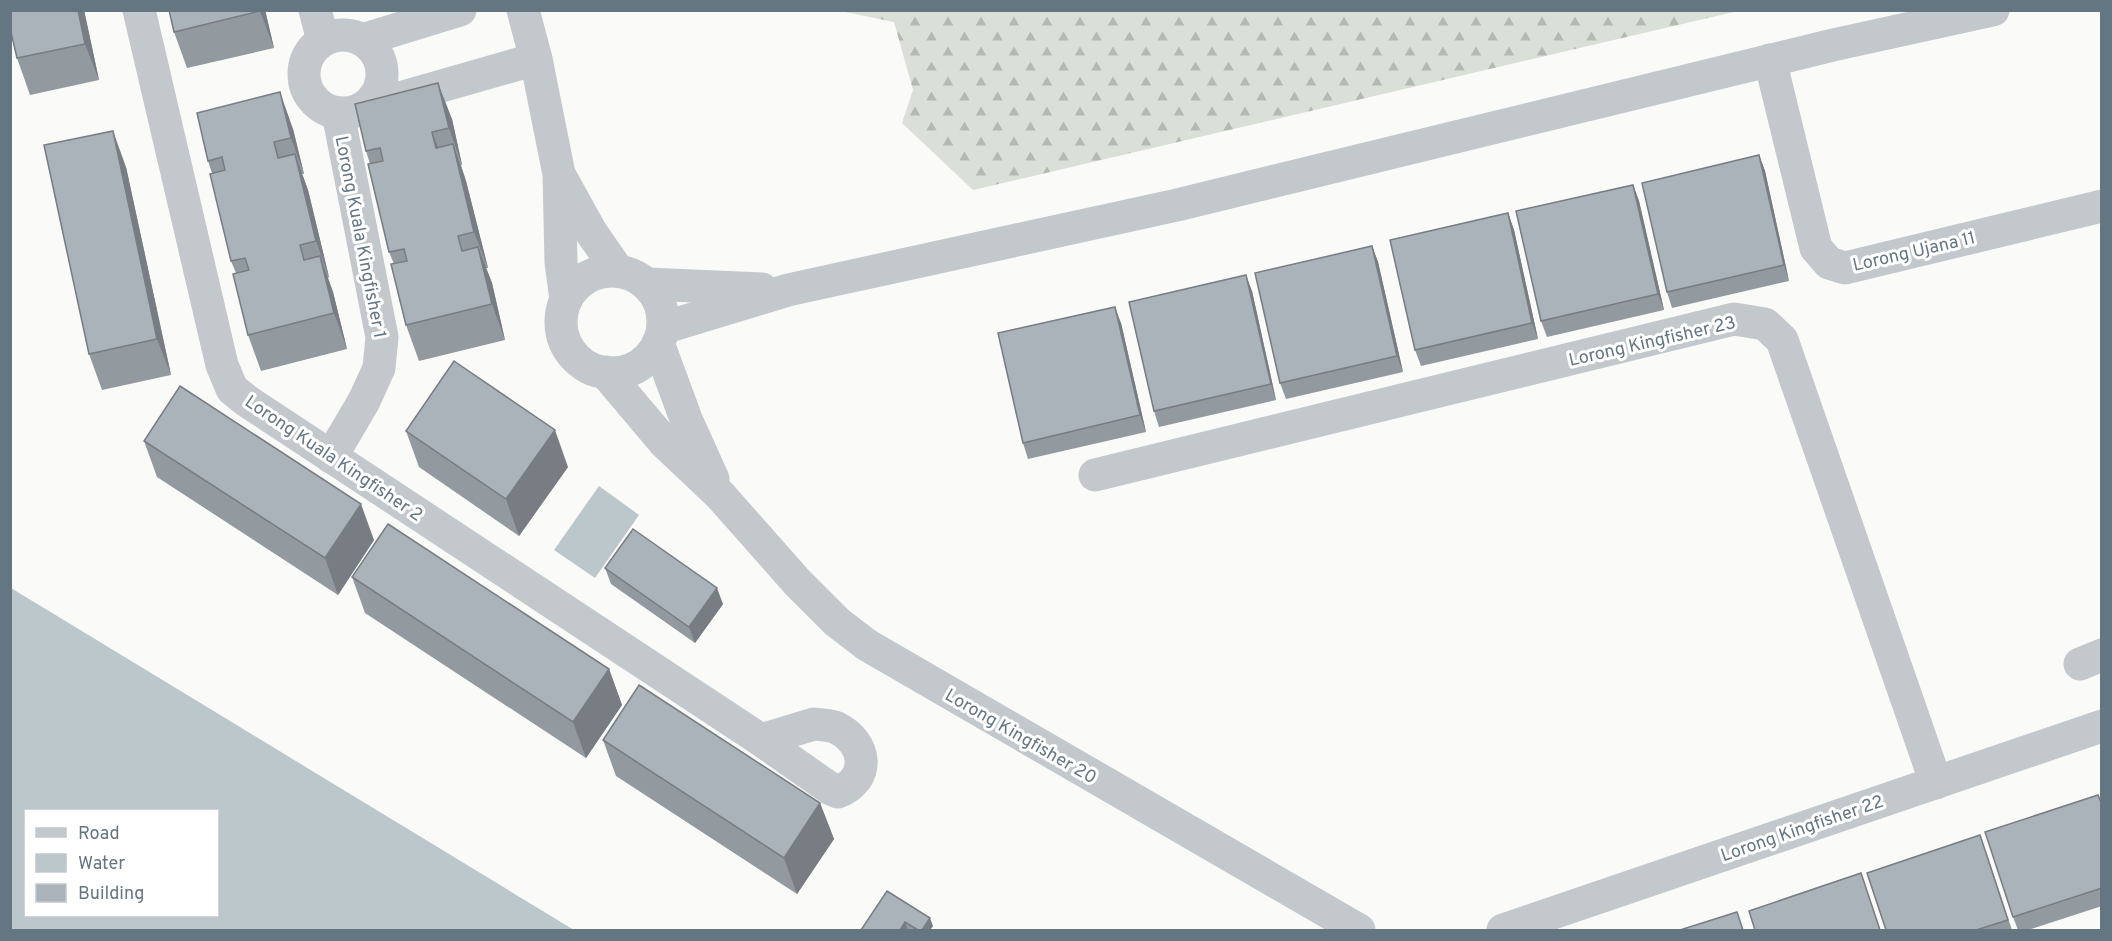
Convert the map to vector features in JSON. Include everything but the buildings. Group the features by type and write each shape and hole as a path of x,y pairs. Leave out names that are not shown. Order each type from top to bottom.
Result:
{"street":[{"name":"Lorong Kuala Kingfisher 2","path":"139,10 219,354 232,389 331,458 761,740"},
{"path":"460,10 363,40 342,35 319,25 306,58 304,82 316,103 350,111 536,59"},
{"path":"523,10 536,59 559,174 561,262 566,300"},
{"path":"660,335 788,290 1177,205 1770,60 1993,10"},
{"path":"350,111 378,91 382,80 379,57 363,40"},
{"name":"Lorong Ujana 11","path":"1770,60 1816,248 1829,263 1845,268 2102,206"},
{"name":"Lorong Kuala Kingfisher 1","path":"331,458 364,401 379,368 382,337 350,111"},
{"path":"559,174 591,232 633,277 657,297 662,312 660,335 649,356 636,366 621,372 605,372 583,364 567,346 561,323 566,300 574,286 602,271 633,277 788,290"},
{"name":"Lorong Kingfisher 23","path":"1095,475 1734,319 1765,324 1782,340 1936,783"},
{"name":"Lorong Kingfisher 20","path":"660,335 686,419 720,495"},
{"name":"Lorong Kingfisher 20","path":"605,372 665,443 720,495 797,582 837,622 867,645 1359,930"},
{"name":"Lorong Kingfisher 22","path":"1503,930 2102,726"}],"green space":[{"path":"840,11 1738,11 973,190 902,123 913,90 894,22"}],"water":[{"path":"599,486 639,515 595,578 554,550"},
{"path":"10,588 11,588 574,930 11,930"}]}
